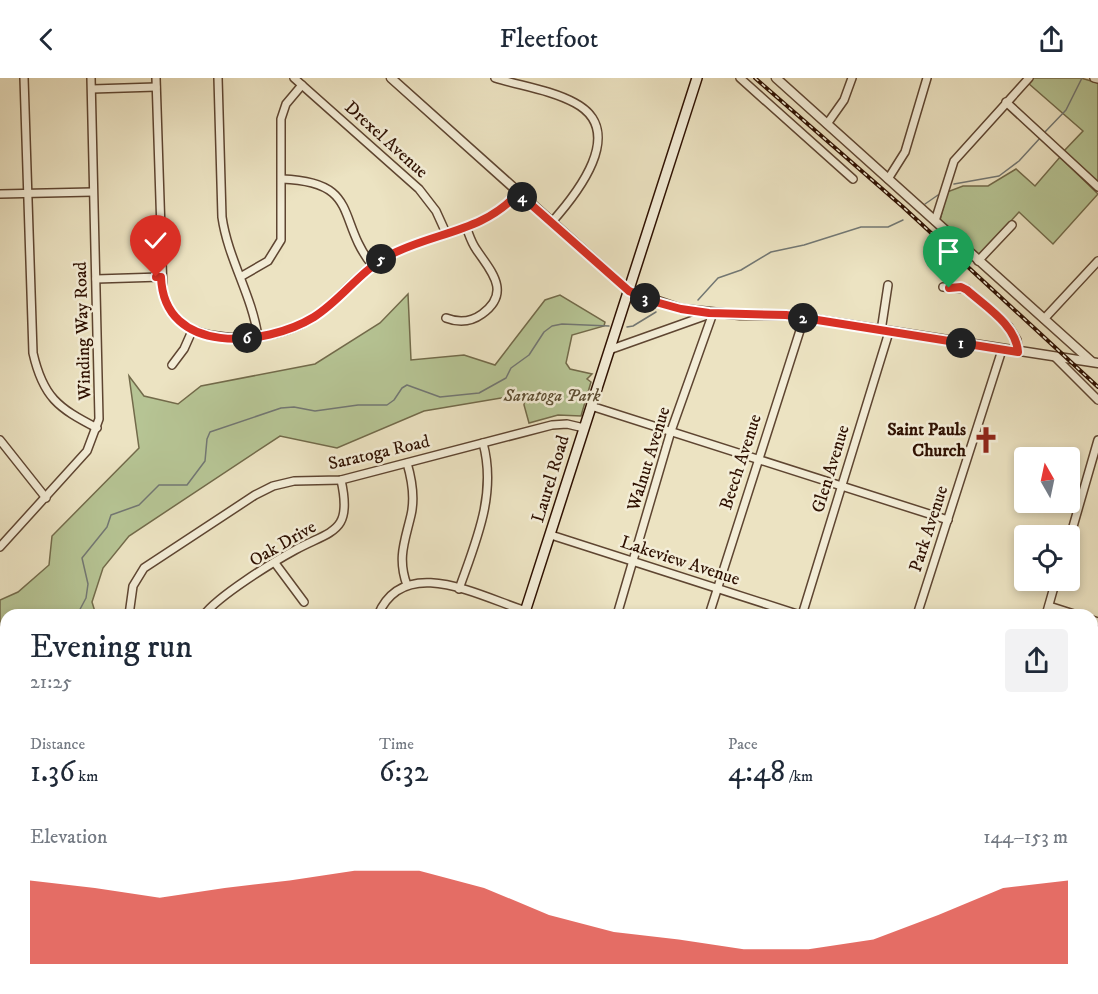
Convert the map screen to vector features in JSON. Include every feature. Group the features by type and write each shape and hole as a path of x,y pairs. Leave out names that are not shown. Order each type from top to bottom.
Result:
{"main road":[{"name":"Laurel Road","path":"526,609 697,78"}],"street":[{"path":"24,78 32,329 37,371 51,398 63,409 97,428"},
{"name":"Winding Way Road","path":"1,544 46,498 87,451 97,428 100,407 91,78"},
{"path":"156,78 161,277 169,310 179,322 192,330 224,337 258,337 290,329 312,318 372,266 406,248 495,215 518,193"},
{"path":"218,78 222,217 226,239 254,310 258,337"},
{"name":"Drexel Avenue","path":"294,78 419,189 436,212 446,233"},
{"path":"495,78 573,102 584,109 593,123 597,145 586,177 551,223"},
{"path":"740,78 853,179"},
{"path":"776,78 1096,365"},
{"path":"827,124 844,100 852,78"},
{"path":"888,179 906,152 927,78"},
{"path":"936,221 954,161 1029,78"},
{"path":"393,79 629,291 645,298 681,309 804,318 1096,365"},
{"path":"242,276 268,261 279,246 283,229 281,119 286,104 302,85"},
{"path":"92,89 156,87"},
{"path":"1006,102 1098,187"},
{"path":"282,179 315,183 338,198 348,213 358,245 372,266"},
{"path":"0,194 93,192"},
{"path":"978,261 1011,225"},
{"path":"446,318 467,321 479,317 492,309 496,292 495,276 473,244 466,227"},
{"path":"1044,319 1098,261"},
{"path":"96,279 161,277"},
{"name":"Glen Avenue","path":"803,609 885,331 888,285"},
{"path":"943,287 961,287 967,290 1009,327 1017,339 1018,352"},
{"path":"609,350 712,313"},
{"name":"Walnut Avenue","path":"618,609 671,431 712,313"},
{"name":"Beech Avenue","path":"711,609 804,318"},
{"path":"172,365 182,352 192,330"},
{"path":"1070,360 1073,345"},
{"name":"Park Avenue","path":"919,609 1002,350"},
{"path":"1056,358 1098,400"},
{"path":"591,406 948,520"},
{"name":"Saratoga Road","path":"130,609 133,586 141,572 255,495 294,481 341,480 552,425 567,424 584,428"},
{"path":"0,440 46,498"},
{"path":"1073,525 1098,440"},
{"path":"459,590 489,492 488,466 483,443"},
{"path":"407,463 412,485 412,507 400,553 407,585"},
{"name":"Oak Drive","path":"210,609 275,563 298,549 324,539 336,527 345,507 341,480"},
{"name":"Lakeview Avenue","path":"551,534 781,609"},
{"path":"275,563 304,602"},
{"path":"382,609 388,598 407,585 427,581 514,609"},
{"path":"1048,609 1053,591"},
{"path":"1049,606 1058,609"}],"green space":[{"path":"1033,78 1081,78 1098,83 1098,182 1064,151 1083,131 1028,83"},
{"path":"1060,157 1098,194 1053,244 1019,212 979,256 940,220 947,192 963,186 988,186 1016,169 1035,186"},
{"name":"Saratoga Park","path":"408,294 411,360 464,355 495,365 545,300 560,295 605,322 604,326 572,335 566,363 570,369 592,374 587,379 591,382 581,416 558,415 529,423 524,405 525,394 424,411 337,448 280,436 129,536 103,568 92,602 94,609 0,609 0,600 18,592 49,565 52,536 139,448 129,376 144,396 178,404 201,386 315,364 380,323"}],"waterway":[{"path":"1044,133 1066,110 1082,78"},
{"path":"954,184 999,176 1019,161 1041,137"},
{"path":"925,204 938,195"},
{"path":"698,300 718,278 741,270 771,252 804,245 861,227 888,227 903,220"},
{"path":"627,327 633,326 656,312"},
{"path":"80,609 86,598 88,584 82,558 107,527 111,515 139,505 159,485 187,485 205,461 210,432 281,408 294,407 315,411 358,405 387,405 407,385 440,397 479,393 506,378 511,368 529,355 544,332 552,326 562,324 609,326"}],"railway":[{"path":"755,78 903,207 1098,387"}],"place":[{"name":"Saint Pauls Church","path":"986,440"}],"route":[{"path":"156,277 161,277 164,300 171,313 185,327 230,338 272,335 296,327 317,315 357,278 384,258 490,218 504,208 518,193 629,291 652,301 681,309 709,313 786,315 1018,352 1017,339 1009,327 967,290 961,287 949,288"}]}
